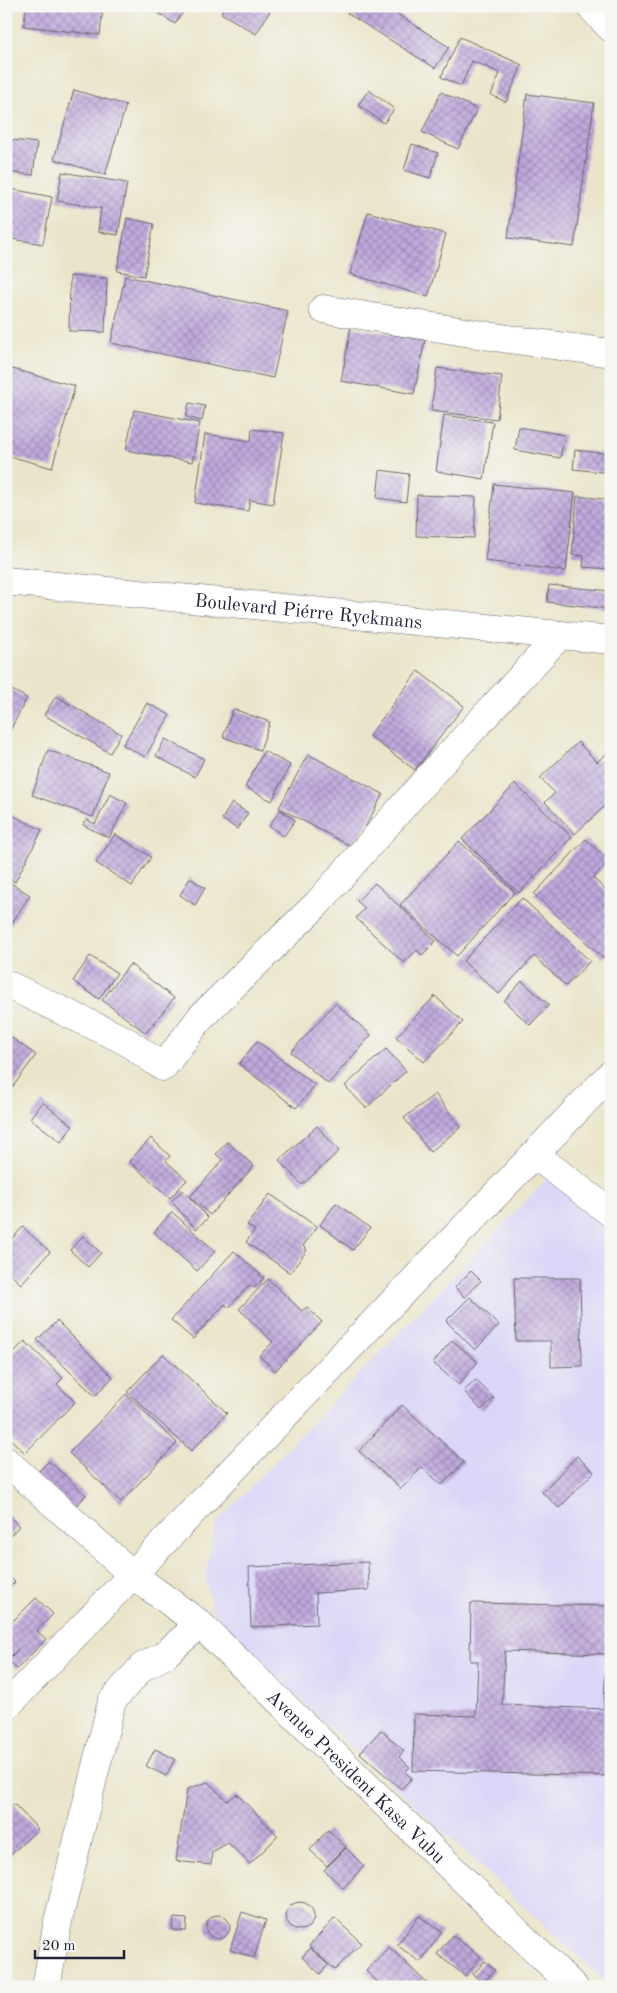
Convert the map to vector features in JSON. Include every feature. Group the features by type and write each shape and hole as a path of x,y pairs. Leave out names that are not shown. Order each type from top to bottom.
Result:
{"street":[{"path":"590,6 611,28"},
{"path":"323,309 508,339 611,353"},
{"name":"Boulevard Piérre Ryckmans","path":"6,581 611,640"},
{"path":"6,984 126,1040 163,1067 201,1017 317,904 434,771 560,635"},
{"path":"6,1707 134,1576 611,1074"},
{"path":"535,1155 611,1214"},
{"name":"Avenue President Kasa Vubu","path":"6,1461 134,1576 200,1624 574,1987"},
{"path":"46,1987 58,1921 112,1701 142,1667 163,1656 200,1624"}],"shaded area":[{"path":"555,1171 611,1211 611,1987 214,1620 205,1577 216,1523"}],"building":[{"path":"26,6 103,6 100,35 24,26"},
{"path":"148,6 187,6 175,24"},
{"path":"225,6 262,6 270,11 256,34 221,13"},
{"path":"351,6 385,6 449,47 435,68 347,13"},
{"path":"460,37 522,65 506,102 491,95 500,73 472,61 461,86 441,77"},
{"path":"74,90 126,105 105,175 54,159"},
{"path":"369,90 394,109 384,123 358,105"},
{"path":"441,92 477,109 458,149 422,132"},
{"path":"527,94 594,103 574,247 508,238"},
{"path":"6,139 37,143 33,175 6,172"},
{"path":"412,144 438,153 430,178 404,170"},
{"path":"62,172 127,183 118,235 98,232 101,208 57,201"},
{"path":"6,188 52,197 43,244 6,238"},
{"path":"368,212 446,234 428,297 350,274"},
{"path":"127,218 154,224 144,276 117,271"},
{"path":"70,276 107,278 105,332 69,331"},
{"path":"125,276 288,311 273,378 111,343"},
{"path":"351,327 425,340 414,394 341,381"},
{"path":"9,368 75,386 52,468 6,455 8,442 6,441 6,378"},
{"path":"437,368 502,376 497,419 431,411"},
{"path":"189,403 205,406 202,421 186,417"},
{"path":"134,410 200,423 192,462 126,450"},
{"path":"444,415 493,422 484,479 436,471"},
{"path":"519,427 565,435 560,458 515,450"},
{"path":"252,429 284,433 273,504 250,500 248,511 195,503 205,434 251,441"},
{"path":"575,450 611,454 611,473 573,469"},
{"path":"380,470 409,474 406,502 377,498"},
{"path":"494,484 575,493 566,571 485,561"},
{"path":"417,495 476,497 474,538 416,536"},
{"path":"577,496 611,500 611,569 583,567 584,556 572,555"},
{"path":"549,585 611,591 611,609 547,602"},
{"path":"418,671 464,706 415,770 369,736"},
{"path":"6,687 27,698 6,738"},
{"path":"56,696 121,734 110,753 44,715"},
{"path":"147,703 170,715 145,757 123,745"},
{"path":"233,709 270,722 260,750 223,737"},
{"path":"165,739 204,759 195,777 156,756"},
{"path":"578,742 597,762 611,750 611,800 575,834 545,802 555,793 540,778"},
{"path":"48,750 109,772 93,817 32,795"},
{"path":"264,751 290,765 272,801 245,787"},
{"path":"308,754 383,794 354,848 279,808"},
{"path":"515,784 572,837 519,893 462,839"},
{"path":"110,794 127,803 109,838 83,825 86,819 95,824"},
{"path":"232,803 248,813 237,829 222,819"},
{"path":"280,810 295,820 284,836 269,826"},
{"path":"6,812 42,830 15,882 6,877"},
{"path":"115,834 151,857 132,886 96,863"},
{"path":"586,839 609,861 593,878 611,895 611,950 603,958 534,894"},
{"path":"459,841 515,892 457,956 400,905"},
{"path":"190,878 205,888 195,905 180,895"},
{"path":"6,880 30,895 6,932"},
{"path":"375,883 436,941 422,955 417,950 404,963 356,918 365,908 357,901"},
{"path":"522,898 590,961 566,986 534,956 499,994 463,961"},
{"path":"90,956 117,973 99,999 73,981"},
{"path":"130,964 174,998 146,1033 102,1000"},
{"path":"522,981 549,1005 530,1025 504,1001"},
{"path":"435,996 463,1022 424,1062 396,1037"},
{"path":"335,1003 371,1035 328,1084 291,1052"},
{"path":"6,1034 36,1055 11,1089 6,1086"},
{"path":"257,1041 315,1085 296,1108 239,1064"},
{"path":"386,1049 406,1071 366,1108 345,1086"},
{"path":"435,1094 461,1127 430,1152 404,1118"},
{"path":"42,1102 73,1126 61,1142 30,1118"},
{"path":"317,1126 339,1151 302,1185 279,1160"},
{"path":"151,1138 170,1156 166,1161 187,1180 170,1198 129,1161"},
{"path":"227,1142 254,1166 210,1215 190,1197 223,1160 216,1154"},
{"path":"183,1190 208,1218 196,1229 171,1201"},
{"path":"270,1194 317,1227 303,1246 307,1250 290,1273 246,1242 255,1230 247,1225"},
{"path":"336,1203 370,1228 353,1250 320,1225"},
{"path":"172,1212 215,1251 197,1271 154,1232"},
{"path":"23,1227 50,1252 21,1284 6,1270 6,1245"},
{"path":"83,1236 101,1253 88,1267 70,1250"},
{"path":"234,1251 264,1278 254,1288 250,1285 228,1308 225,1304 193,1339 171,1320"},
{"path":"471,1271 481,1281 464,1297 455,1287"},
{"path":"514,1278 580,1278 582,1366 551,1367 551,1341 516,1341"},
{"path":"268,1279 302,1311 307,1307 322,1322 275,1371 259,1356 273,1342 239,1309"},
{"path":"470,1297 499,1325 475,1350 446,1321"},
{"path":"57,1321 113,1377 95,1396 37,1340"},
{"path":"452,1340 478,1362 459,1385 433,1363"},
{"path":"25,1341 63,1378 57,1384 75,1402 25,1453 6,1435 6,1360"},
{"path":"163,1354 227,1413 191,1451 127,1392"},
{"path":"476,1380 494,1398 481,1410 464,1391"},
{"path":"126,1394 177,1443 121,1502 69,1453"},
{"path":"402,1405 464,1462 442,1485 422,1467 401,1489 359,1451"},
{"path":"577,1456 594,1472 559,1508 542,1492"},
{"path":"49,1461 86,1495 73,1509 35,1475"},
{"path":"6,1513 19,1526 6,1540"},
{"path":"368,1562 369,1590 316,1593 317,1624 251,1627 249,1567"},
{"path":"6,1574 15,1582 6,1590"},
{"path":"36,1598 53,1614 37,1631 46,1639 17,1669 8,1660 18,1649 6,1661 6,1628"},
{"path":"471,1603 611,1606 611,1776 413,1771 414,1714 476,1716 478,1661 470,1661","holes":["505,1651 606,1654 604,1709 502,1705"]},
{"path":"381,1730 404,1751 399,1757 410,1767 405,1772 412,1778 401,1789 360,1753"},
{"path":"155,1749 175,1759 166,1776 146,1766"},
{"path":"208,1782 227,1801 237,1794 278,1836 250,1864 228,1843 212,1852 211,1865 176,1861 187,1789"},
{"path":"14,1804 38,1829 6,1859 6,1810"},
{"path":"328,1830 346,1847 327,1866 310,1850"},
{"path":"346,1848 364,1866 343,1888 324,1870"},
{"path":"300,1902 310,1906 314,1916 310,1926 300,1930 290,1926 286,1916 290,1906"},
{"path":"242,1912 266,1920 254,1958 230,1950"},
{"path":"218,1915 223,1916 229,1922 229,1932 223,1938 218,1939 213,1938 207,1932 206,1927 207,1922 213,1916"},
{"path":"419,1916 442,1932 420,1962 397,1945"},
{"path":"174,1918 187,1919 186,1931 172,1930"},
{"path":"335,1918 361,1943 335,1970 309,1946"},
{"path":"452,1935 481,1957 465,1976 437,1954"},
{"path":"389,1947 431,1987 383,1987 366,1971"},
{"path":"310,1948 328,1965 320,1974 302,1957"},
{"path":"485,1961 495,1970 483,1984 473,1974"}]}
